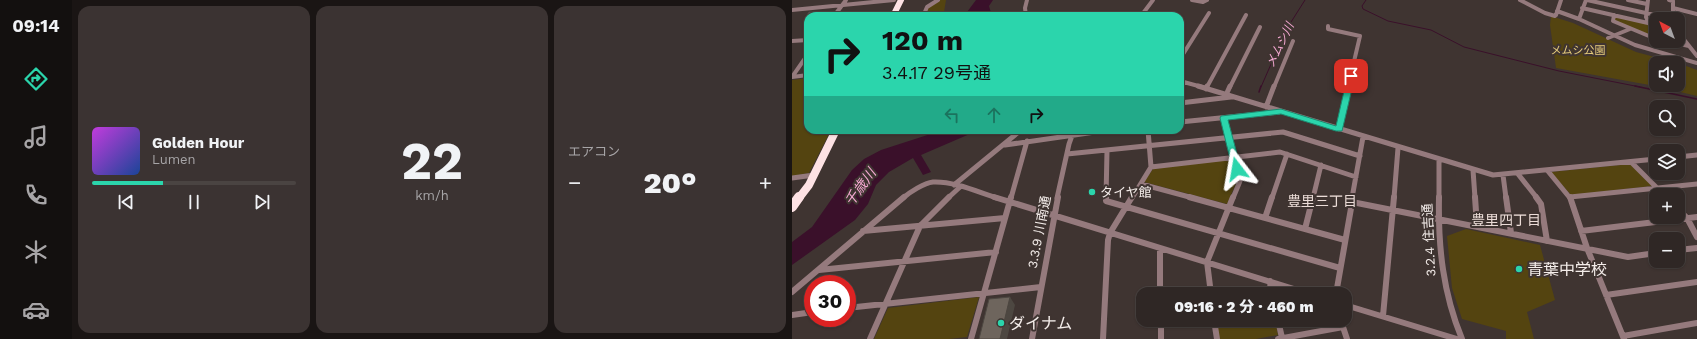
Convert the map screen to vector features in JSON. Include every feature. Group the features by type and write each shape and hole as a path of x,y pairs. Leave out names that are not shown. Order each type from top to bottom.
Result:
{"highway":[{"path":"895,12 900,0"},
{"path":"792,207 795,200 814,175 834,134"}],"street":[{"path":"837,12 846,0"},
{"path":"792,10 894,0"},
{"path":"925,12 926,7 938,0"},
{"path":"1026,12 1027,0"},
{"path":"1144,12 1153,0"},
{"path":"1192,0 1203,2 1207,0"},
{"path":"1520,0 1554,18 1561,0"},
{"path":"1578,18 1586,0 1649,14"},
{"path":"1582,8 1648,23 1646,13 1647,2 1628,0"},
{"path":"1669,0 1673,1 1673,12"},
{"path":"1673,8 1697,14"},
{"path":"1557,11 1578,18 1635,45 1697,63"},
{"path":"1184,53 1210,13"},
{"path":"1206,89 1246,15"},
{"path":"1614,15 1613,21 1649,36"},
{"path":"1328,26 1328,29 1360,36 1339,130"},
{"path":"1226,95 1260,27"},
{"path":"1608,38 1630,29"},
{"path":"792,41 804,40"},
{"path":"1685,40 1697,56"},
{"path":"1266,107 1293,41"},
{"path":"1685,45 1690,46"},
{"path":"792,77 804,60"},
{"path":"792,77 804,76"},
{"path":"1184,82 1494,176 1649,160"},
{"path":"1184,102 1232,96"},
{"path":"1184,122 1281,112"},
{"path":"1210,287 1206,262 1240,181 1224,118"},
{"path":"1067,154 1150,147 1283,132 1360,156"},
{"path":"870,339 920,226 957,186 1017,134"},
{"path":"1005,145 1063,134"},
{"name":"3.3.9 川南通","path":"1032,339 1054,215 1072,134"},
{"path":"1103,339 1110,232 1151,167 1148,134"},
{"path":"1337,287 1363,137"},
{"path":"972,339 1027,141"},
{"path":"1382,316 1398,148"},
{"path":"1107,150 1106,201 1340,268"},
{"path":"1151,167 1234,156 1280,152 1356,177"},
{"path":"1265,218 1287,154"},
{"path":"1685,156 1697,155"},
{"name":"3.2.4 住吉通","path":"1439,160 1440,264 1450,310 1462,339"},
{"path":"1631,162 1657,188 1697,184"},
{"path":"1305,229 1321,165"},
{"path":"1474,170 1476,226"},
{"path":"1547,170 1570,197 1587,248 1624,338 1697,323"},
{"path":"1518,174 1541,204 1547,241"},
{"path":"792,178 814,175"},
{"path":"1503,175 1511,233"},
{"path":"792,292 909,193 932,182 957,186 1287,287"},
{"path":"1141,184 1345,240"},
{"path":"1570,197 1649,189"},
{"path":"1352,202 1628,257 1649,254"},
{"path":"1581,231 1697,217"},
{"path":"863,231 1006,218"},
{"path":"1687,218 1697,237"},
{"path":"1160,248 1160,287"},
{"path":"1685,249 1697,248"},
{"path":"819,270 996,252"},
{"path":"1270,282 1270,287"},
{"path":"1606,295 1697,282"},
{"path":"856,307 1041,287"},
{"path":"1352,307 1457,339"},
{"path":"792,315 804,313"},
{"path":"1161,327 1161,339"},
{"path":"1215,327 1217,339"},
{"path":"1279,327 1280,339 1343,327 1347,339"}],"green space":[{"path":"940,0 946,0 944,12 927,12 928,7"},
{"name":"メムシ公園","path":"1551,16 1573,23 1636,52 1651,56 1649,56 1649,85 1556,68 1550,25"},
{"path":"1615,16 1647,24 1649,28 1649,35 1615,21"},
{"name":"メムシ公園","path":"1685,66 1697,70 1697,96 1680,92 1685,92"},
{"path":"804,78 804,134 829,134 809,173 792,176 792,80"},
{"path":"1231,159 1236,183 1227,204 1144,182 1153,169"},
{"path":"1630,164 1652,186 1571,195 1551,172"},
{"path":"1466,229 1540,245 1555,300 1527,312 1534,339 1506,339 1506,331 1462,319 1452,288 1447,236"},
{"path":"979,297 967,337 949,339 874,339 888,308"},
{"path":"1217,327 1276,327 1278,335 1256,339 1219,339"}],"water":[{"path":"976,0 993,0 989,6 991,12 967,12"},
{"name":"千歳川","path":"931,134 970,134 921,155 931,172 923,175 913,158 889,172 876,185 868,204 855,220 792,265 792,242 812,227 852,170 864,159 881,150"}],"building":[{"path":"1010,297 1000,339 979,339 989,299"}],"waterway":[{"name":"メムシ川","path":"1261,87 1286,30 1305,0"},
{"path":"1366,0 1362,6 1363,9 1388,21 1431,30 1464,47 1559,71 1636,86"},
{"name":"メムシ川","path":"1259,92 1261,86"},
{"path":"1636,86 1640,87"},
{"path":"1636,86 1697,99"}],"place":[{"name":"タイヤ館","path":"1092,192"},
{"name":"青葉中学校","path":"1519,269"},
{"name":"ダイナム","path":"1001,323"}],"district":[{"name":"豊里三丁目","path":"1322,201"},
{"name":"豊里四丁目","path":"1506,220"}],"route":[{"path":"1237,169 1224,118 1281,112 1339,130 1351,76"}]}
